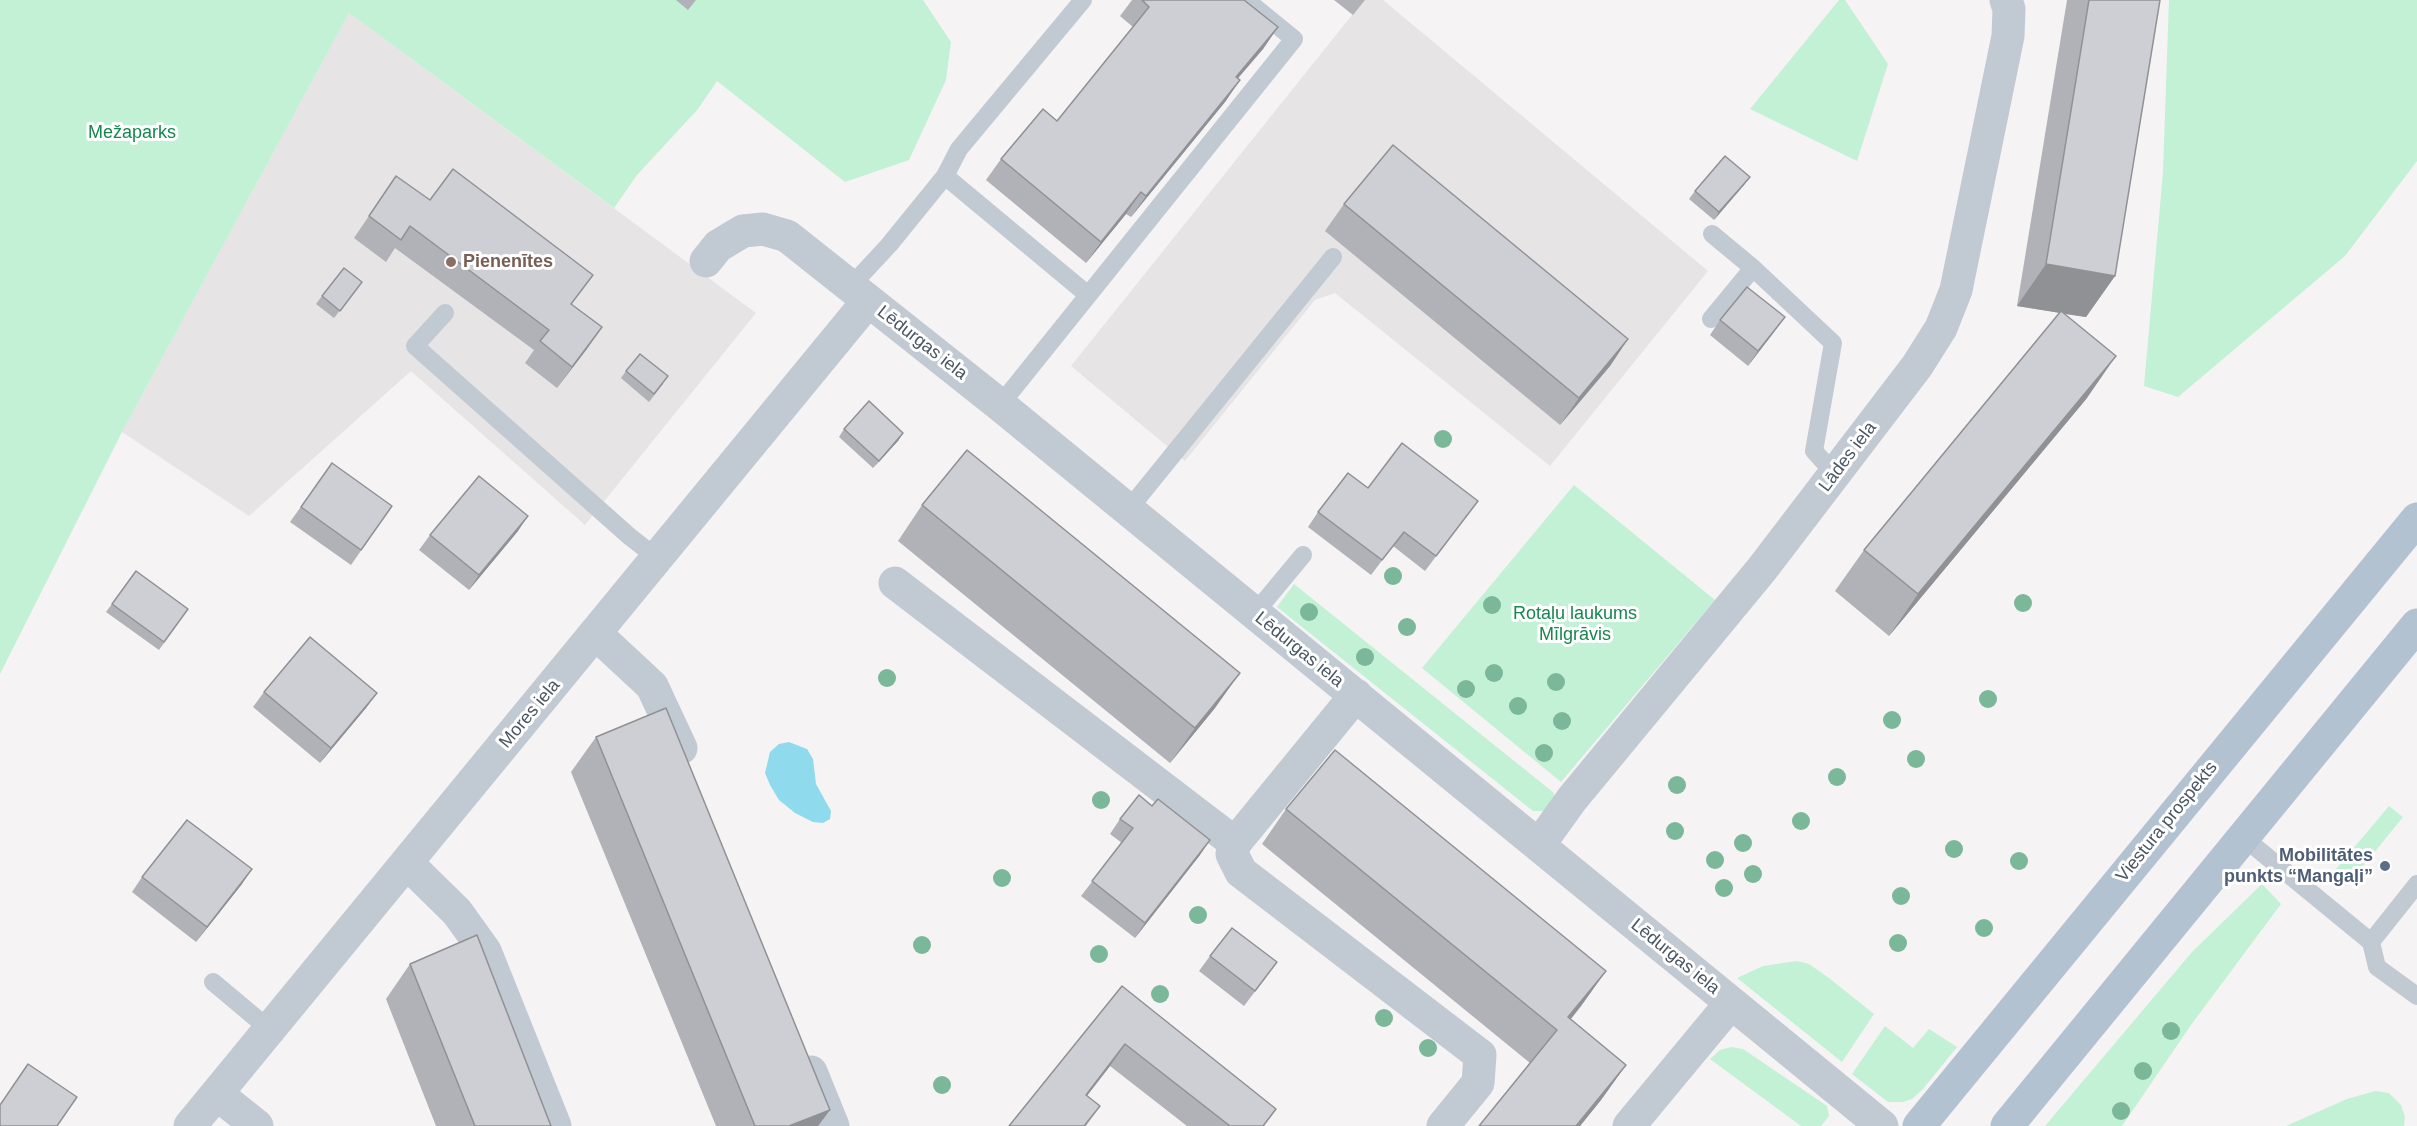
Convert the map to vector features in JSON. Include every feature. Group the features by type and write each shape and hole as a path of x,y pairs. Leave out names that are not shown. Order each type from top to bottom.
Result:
{"main road":[{"name":"Viestura prospekts","path":"1919,1126 2417,519"},
{"path":"2007,1126 2417,625"}],"street":[{"name":"Lādes iela","path":"1539,845 1572,799 1762,569 1917,366 1941,328 1956,290 2008,36 2009,9 2006,0"},
{"name":"Lēdurgas iela","path":"706,261 726,240 743,231 763,229 787,236 1000,405 1882,1126"},
{"name":"Mores iela","path":"190,1126 596,634 859,294"},
{"path":"895,583 1235,843"},
{"path":"596,634 652,686 672,726 693,780"},
{"path":"1356,695 1235,843 1232,854 1241,872 1480,1056 1478,1083 1443,1126"},
{"path":"407,863 457,912 485,951 555,1126"},
{"path":"1629,1126 1731,1003"},
{"path":"798,1039 833,1126"},
{"path":"217,1094 257,1126"}],"lane":[{"path":"859,294 889,245 945,176 959,149 1083,0"},
{"path":"1000,405 1294,39 1246,0"},
{"path":"945,176 1088,295"},
{"path":"1712,234 1753,268 1833,343 1814,451 1835,474"},
{"path":"1128,510 1333,257"},
{"path":"1711,319 1753,268"},
{"path":"445,313 415,346 628,536 657,558"},
{"path":"1254,614 1303,555"},
{"path":"2243,837 2371,942 2377,967 2417,996"},
{"path":"2371,942 2417,884"},
{"path":"213,982 269,1029"}],"shaded area":[{"path":"1364,0 1383,0 1708,271 1550,466 1335,293 1315,300 1185,461 1071,366"},
{"name":"Pienenītes","path":"349,13 756,313 585,525 411,371 249,516 122,432"}],"green space":[{"name":"Mežaparks","path":"0,0 923,0 951,42 946,80 909,160 845,182 717,81 698,109 637,175 614,208 349,13 122,432 0,674"},
{"path":"1839,0 1845,0 1888,64 1857,161 1750,109"},
{"path":"2169,0 2417,0 2417,161 2345,256 2178,397 2144,386 2163,172"},
{"name":"Rotaļu laukums Mīlgrāvis","path":"1574,485 1715,600 1561,782 1422,668"},
{"path":"1294,584 1554,793 1554,803 1547,811 1533,811 1277,607"},
{"path":"2389,806 2403,817 2347,886 2331,875"},
{"path":"2262,884 2281,904 2191,1025 2122,1126 2045,1126 2192,952"},
{"path":"1797,961 1809,964 1874,1014 1842,1062 1737,978 1763,966"},
{"path":"1885,1026 1913,1048 1929,1029 1957,1047 1923,1089 1912,1099 1903,1102 1888,1102 1852,1074"},
{"path":"1731,1047 1743,1049 1827,1106 1829,1116 1821,1126 1801,1126 1710,1059 1720,1050"},
{"path":"2375,1091 2389,1093 2401,1105 2405,1117 2404,1126 2286,1126 2347,1099"}],"water":[{"path":"789,742 807,749 813,759 816,784 831,811 830,819 823,823 813,822 795,813 779,800 770,785 765,773 770,752 779,744"}],"building":[{"path":"1142,0 1244,0 1278,27 1236,77 1240,80 1146,196 1141,192 1101,242 1001,159 1043,109 1057,121 1149,7"},
{"path":"2089,0 2160,0 2115,276 2046,264"},
{"path":"1393,145 1628,339 1579,398 1344,204"},
{"path":"1725,156 1750,177 1719,212 1695,191"},
{"path":"453,169 593,275 571,304 602,327 572,367 540,341 549,330 410,226 401,240 369,216 396,176 430,200"},
{"path":"344,268 362,282 340,311 322,296"},
{"path":"1747,287 1785,317 1758,351 1720,320"},
{"path":"2061,311 2116,356 1918,594 1864,550"},
{"path":"640,354 668,376 654,394 626,371"},
{"path":"869,401 903,433 879,461 844,429"},
{"path":"1402,443 1478,501 1436,556 1404,532 1382,560 1318,512 1348,473 1368,488"},
{"path":"967,450 1240,673 1195,728 922,505"},
{"path":"332,463 392,506 361,550 301,507"},
{"path":"479,476 528,516 479,575 430,535"},
{"path":"136,571 188,609 164,642 112,604"},
{"path":"310,637 377,693 331,748 264,692"},
{"path":"666,708 830,1110 789,1126 755,1126 596,737"},
{"path":"1335,750 1606,971 1568,1017 1626,1065 1576,1126 1479,1126 1557,1030 1286,809"},
{"path":"1139,795 1152,806 1158,799 1210,840 1145,923 1092,881 1133,828 1120,819"},
{"path":"187,820 252,869 207,927 142,877"},
{"path":"1232,928 1277,962 1255,991 1210,956"},
{"path":"477,935 551,1126 475,1126 410,964"},
{"path":"1122,986 1276,1109 1263,1126 1230,1126 1125,1044 1086,1095 1100,1106 1084,1126 1009,1126"},
{"path":"28,1064 77,1097 57,1126 0,1126 0,1105"}],"place":[{"name":"Pienenītes","path":"451,262"},
{"name":"Mobilitātes punkts “Mangaļi”","path":"2385,866"}]}
